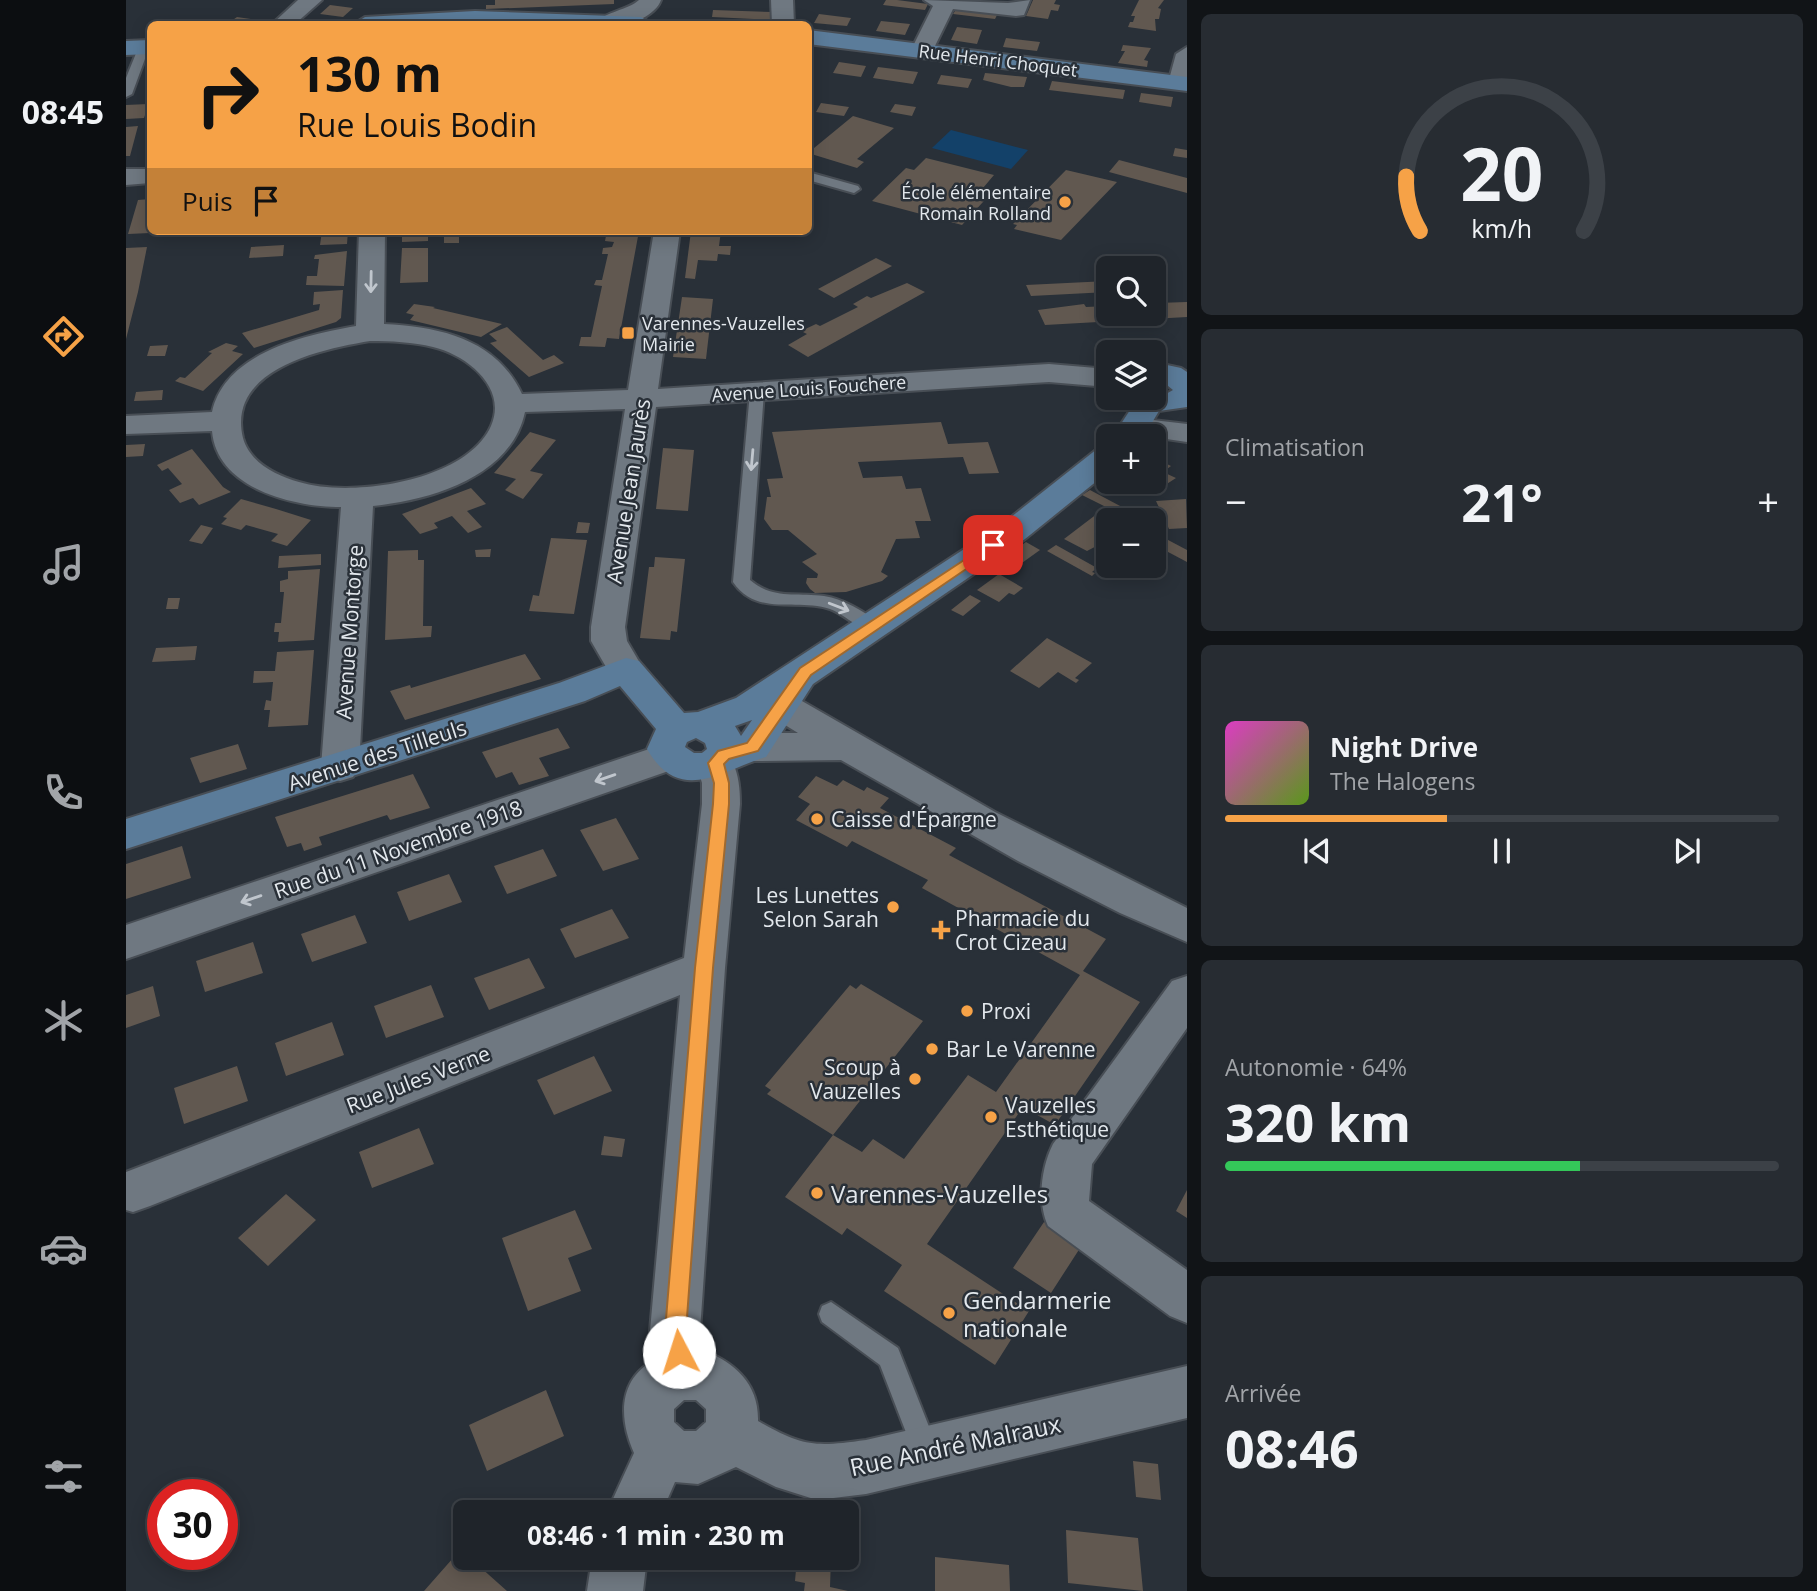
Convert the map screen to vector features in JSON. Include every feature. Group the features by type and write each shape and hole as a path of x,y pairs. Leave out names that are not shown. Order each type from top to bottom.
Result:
{"street":[{"path":"287,21 311,0"},
{"path":"611,21 632,15 649,4 650,0"},
{"path":"782,0 783,21"},
{"path":"922,50 940,1 1016,10 1019,0"},
{"path":"420,21 475,18 546,21"},
{"name":"Rue Henri Choquet","path":"812,37 1183,84"},
{"path":"1183,84 1187,54"},
{"path":"126,177 147,176"},
{"path":"370,332 372,235"},
{"name":"Avenue Jean Jaurès","path":"666,235 608,627 609,641 626,670 682,736 722,736 731,755"},
{"path":"370,332 412,334 450,342 481,357 502,378 510,403 503,432 472,464 437,482 395,494 358,497 311,495 276,485 249,470 231,450 225,421 229,401 251,375 284,354 325,339 370,332"},
{"name":"Avenue Louis Fouchere","path":"510,403 643,399 1036,374 1096,377"},
{"path":"126,425 225,421"},
{"path":"682,736 749,707 806,672 1013,531 1096,465"},
{"name":"Avenue Montorge","path":"340,767 358,497"},
{"name":"Avenue des Tilleuls","path":"126,834 572,692 626,670"},
{"path":"684,1374 675,1331 704,968 722,783 731,755 782,706 806,672"},
{"path":"782,706 847,746 1114,893 1187,926"},
{"name":"Rue du 11 Novembre 1918","path":"126,942 682,736"},
{"path":"731,755 793,744 847,746"},
{"name":"Rue Jules Verne","path":"132,1191 704,968"},
{"path":"1187,994 1069,1159 1065,1211 1187,1299"},
{"path":"684,1374 708,1378 727,1395 731,1408 729,1433 712,1452 700,1457 674,1455 653,1437 648,1410 660,1385 684,1374"},
{"name":"Rue André Malraux","path":"729,1433 775,1461 817,1473 866,1468 1187,1392"},
{"path":"639,1500 663,1448"},
{"path":"615,1591 618,1570"}],"lane":[{"path":"126,94 140,48"},
{"path":"812,177 854,189"},
{"path":"757,392 741,582 764,600 825,602 851,612 873,626"},
{"path":"831,1314 890,1357 926,1453"}],"shaded area":[{"path":"951,130 1028,150 1011,169 932,148"}],"building":[{"path":"495,0 614,0 614,4 486,9 486,5 495,5"},
{"path":"886,0 928,4 925,10 883,5"},
{"path":"1033,0 1056,0 1054,4 1060,5 1058,11 1051,10 1048,19 1026,16"},
{"path":"1139,0 1164,0 1158,8 1161,9 1159,19 1155,19 1156,31 1128,27 1130,22 1133,22 1135,16 1131,16"},
{"path":"330,5 353,8 343,17 320,14"},
{"path":"957,8 998,13 995,19 953,14"},
{"path":"713,10 773,12 774,20 712,17"},
{"path":"819,14 851,18 847,26 814,23"},
{"path":"237,17 258,20 256,21 231,21"},
{"path":"881,21 910,24 905,35 876,31"},
{"path":"957,27 982,30 977,44 951,40"},
{"path":"1006,38 1040,42 1037,51 1003,47"},
{"path":"1123,45 1151,48 1144,60 1148,61 1147,67 1118,63 1125,51 1121,51"},
{"path":"839,62 866,66 861,77 833,73"},
{"path":"878,67 918,72 913,84 873,78"},
{"path":"985,73 1027,77 1024,87 1011,87 983,80"},
{"path":"941,75 972,79 968,88 937,84"},
{"path":"1052,81 1125,90 1123,99 1049,90"},
{"path":"1141,93 1173,97 1171,107 1139,102"},
{"path":"821,103 849,107 844,116 816,112"},
{"path":"147,104 144,118 126,119 126,105"},
{"path":"895,104 916,107 912,116 890,112"},
{"path":"853,116 894,128 857,159 864,162 857,168 812,154 812,150"},
{"path":"138,126 130,156 126,156 126,127"},
{"path":"1175,148 1187,150 1187,158 1173,156"},
{"path":"926,158 994,175 983,188 993,191 962,225 872,201 906,168 914,170"},
{"path":"1119,160 1187,178 1187,193 1109,172"},
{"path":"1066,170 1117,182 1061,240 1014,229 1017,225 1013,224"},
{"path":"147,199 147,233 128,234 138,200"},
{"path":"321,235 348,235 347,244 320,245"},
{"path":"402,235 428,235 428,241 402,242"},
{"path":"444,235 459,235 459,243 444,243"},
{"path":"606,235 638,235 619,339 607,338 605,347 579,346 581,337 591,337 602,286 594,285 596,280 602,280 608,254 602,254 603,248 612,247 614,242 605,241"},
{"path":"690,235 720,235 719,246 731,246 730,255 718,254 717,261 698,260 695,279 685,278"},
{"path":"284,245 283,256 249,258 251,247"},
{"path":"147,247 138,292 126,339 126,248"},
{"path":"402,248 428,248 428,282 400,283"},
{"path":"347,251 344,286 306,285 307,276 317,276 319,259 314,259 315,255"},
{"path":"876,258 892,266 834,298 818,289"},
{"path":"1096,282 1096,293 1031,296 1026,285"},
{"path":"907,283 925,292 808,357 788,345 807,334 801,331 816,324 820,326 858,307 853,304 867,296 871,298"},
{"path":"343,290 341,318 336,322 254,348 242,333 319,310 320,304 313,305 314,292"},
{"path":"682,297 713,299 706,359 673,357"},
{"path":"1187,302 1187,317 1166,318 1166,303"},
{"path":"414,304 502,324 481,337 410,320 414,315 406,313"},
{"path":"1084,304 1086,307 1096,307 1096,322 1045,325 1038,310"},
{"path":"507,327 543,360 554,355 564,363 529,377 490,343 497,341 489,334"},
{"path":"226,343 238,346 232,351 243,354 203,391 175,381 180,377 185,378 212,353 208,352"},
{"path":"168,345 165,356 147,356 150,346"},
{"path":"163,390 162,400 134,401 136,392"},
{"path":"941,422 948,444 988,442 999,473 969,474 963,457 858,462 863,478 902,476 906,489 921,488 931,521 915,521 920,538 896,539 881,572 888,576 882,581 846,592 815,593 806,583 807,578 817,578 818,574 802,562 817,554 788,530 772,530 764,519 767,497 771,497 767,479 783,478 772,432"},
{"path":"530,432 556,440 530,471 543,474 523,499 505,490 516,479 494,473"},
{"path":"145,444 143,456 126,457 126,445"},
{"path":"663,448 694,450 688,511 656,509"},
{"path":"192,449 223,487 231,492 199,505 193,498 180,503 169,490 182,484 168,468 162,471 157,465"},
{"path":"1166,473 1176,478 1166,484"},
{"path":"471,488 486,504 467,511 482,527 468,533 452,516 434,523 438,528 420,534 402,514"},
{"path":"1090,490 1122,507 1105,508 1082,495"},
{"path":"241,499 311,520 287,546 271,541 278,534 246,525 241,530 221,524 227,518 223,517"},
{"path":"1186,499 1187,528 1169,529 1166,508 1159,508 1156,501"},
{"path":"1096,515 1096,546 1087,551 1064,539"},
{"path":"578,522 590,523 588,533 576,533"},
{"path":"201,525 213,528 202,544 189,541"},
{"path":"551,538 587,540 574,614 529,611 533,595 539,596"},
{"path":"1166,539 1187,550 1187,562 1166,551"},
{"path":"1026,542 1040,550 1015,568 1003,567 1008,564 1001,560"},
{"path":"1056,545 1096,567 1092,572 1095,573 1092,576 1047,551"},
{"path":"491,549 490,557 476,557 475,550"},
{"path":"418,550 418,560 424,560 423,626 432,626 431,637 385,640 388,551"},
{"path":"321,554 321,565 278,568 279,556"},
{"path":"655,557 685,559 677,632 671,631 670,640 640,638 649,567 654,567"},
{"path":"320,569 314,640 278,642 279,632 274,632 275,623 281,623 284,592 280,592 280,581 288,579 288,571"},
{"path":"999,574 1023,588 1014,595 1009,593 999,602 977,590"},
{"path":"970,595 981,601 963,616 951,610"},
{"path":"168,598 180,598 178,609 166,609"},
{"path":"1047,638 1092,663 1075,678 1079,680 1076,683 1058,672 1039,688 1010,671"},
{"path":"197,646 195,660 152,662 156,648"},
{"path":"314,650 308,725 268,727 270,710 264,710 266,700 271,701 273,682 253,683 254,671 275,671 277,652"},
{"path":"525,654 541,679 405,720 390,691 410,685 411,688"},
{"path":"558,728 570,748 539,758 549,776 519,785 512,772 496,778 482,752"},
{"path":"238,744 247,769 200,783 190,758"},
{"path":"413,774 430,808 390,820 387,815 319,837 322,845 304,851 301,843 287,847 275,817"},
{"path":"816,776 837,786 843,780 864,791 867,787 889,798 880,808 956,848 949,855 1106,939 1083,971 1140,1002 1055,1125 1023,1107 927,1244 1029,1311 995,1365 884,1291 902,1265 847,1228 842,1235 785,1197 833,1135 862,1152 873,1139 904,1159 968,1075 996,1092 1080,975 922,888 928,880 852,841 847,847 796,820 810,804 798,797"},
{"path":"616,818 639,859 603,871 580,830"},
{"path":"182,846 191,878 126,899 126,864"},
{"path":"543,849 557,876 507,894 494,866"},
{"path":"449,874 462,902 409,921 397,892"},
{"path":"612,909 629,938 575,958 560,929"},
{"path":"355,915 367,943 312,962 301,934"},
{"path":"253,942 263,973 205,992 196,961"},
{"path":"529,958 545,988 489,1010 474,978"},
{"path":"861,984 923,1021 833,1135 767,1094 771,1090 765,1086 850,985 856,989"},
{"path":"431,985 444,1017 386,1038 374,1006"},
{"path":"153,986 160,1016 126,1028 126,995"},
{"path":"332,1022 344,1055 286,1076 275,1043"},
{"path":"594,1056 612,1091 554,1115 537,1080"},
{"path":"237,1066 248,1101 184,1124 174,1088"},
{"path":"419,1128 434,1164 372,1188 359,1152"},
{"path":"604,1136 625,1139 622,1157 601,1155"},
{"path":"1187,1190 1187,1218 1176,1211"},
{"path":"286,1194 316,1220 268,1266 238,1238"},
{"path":"575,1210 592,1249 568,1258 581,1291 528,1311 502,1238"},
{"path":"1044,1222 1082,1245 1051,1293 1013,1268"},
{"path":"546,1390 564,1436 487,1471 469,1425"},
{"path":"1133,1461 1158,1464 1161,1500 1136,1497"},
{"path":"1066,1530 1138,1538 1143,1591 1068,1583"},
{"path":"935,1557 1009,1565 1010,1591 935,1591"},
{"path":"453,1558 453,1570 483,1570 507,1591 424,1591"},
{"path":"796,1570 831,1570 830,1587 848,1591 804,1591 805,1583 795,1581"}],"place":[{"name":"École élémentaire Romain Rolland","path":"1065,202"},
{"name":"Varennes-Vauzelles Mairie","path":"628,333"},
{"name":"Caisse d'Épargne","path":"817,819"},
{"name":"Les Lunettes Selon Sarah","path":"893,907"},
{"name":"Pharmacie du Crot Cizeau","path":"941,930"},
{"name":"Proxi","path":"967,1011"},
{"name":"Bar Le Varenne","path":"932,1049"},
{"name":"Scoup à Vauzelles","path":"915,1079"},
{"name":"Vauzelles Esthétique","path":"991,1117"},
{"name":"Varennes-Vauzelles","path":"817,1193"},
{"name":"Gendarmerie nationale","path":"949,1313"}],"route":[{"path":"679,1352 675,1331 704,968 721,804 722,783 715,763 724,755 753,747 806,672 993,545"}]}
